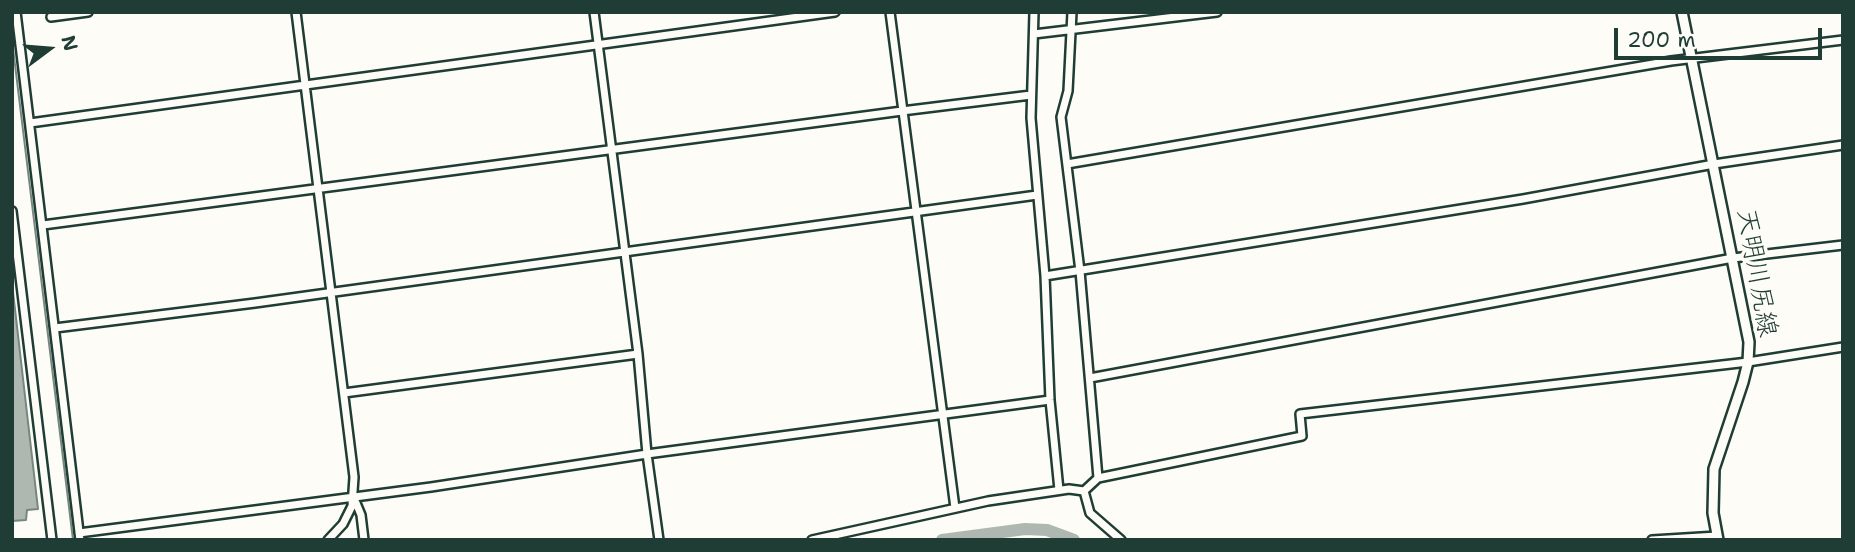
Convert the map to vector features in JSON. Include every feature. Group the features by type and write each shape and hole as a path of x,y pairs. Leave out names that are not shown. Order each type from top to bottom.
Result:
{"main road":[{"name":"天明川尻線","path":"1682,12 1748,329 1748,362 1714,469 1713,513 1717,538"}],"street":[{"path":"16,12 80,536 647,454 1050,400"},
{"path":"51,17 88,12"},
{"path":"296,12 352,455 354,497 361,515 364,540"},
{"path":"594,12 659,540"},
{"path":"30,123 835,12"},
{"path":"890,12 955,508"},
{"path":"1034,12 1031,118 1045,276 1050,400 1059,490"},
{"path":"1072,12 1068,91 1061,117 1080,271 1098,478"},
{"path":"1034,34 1217,12"},
{"path":"1067,164 1692,59 1843,40"},
{"path":"43,225 1031,96"},
{"path":"1045,276 1523,199 1714,164 1843,145"},
{"path":"55,328 915,214 1037,195"},
{"path":"12,211 52,540"},
{"path":"1090,377 1733,258 1843,245"},
{"path":"812,540 955,508 1059,490 1084,491 1098,478 1302,436 1300,414 1748,362 1843,347"},
{"path":"344,393 638,354"},
{"path":"1084,491 1090,513 1121,540"},
{"path":"328,540 343,524 354,497"},
{"path":"1652,540 1717,538"}],"shaded area":[{"path":"12,283 38,509 27,510 26,520 12,521"}],"waterway":[{"path":"12,40 73,540"},
{"path":"942,540 1025,529 1047,530 1074,540"}]}
